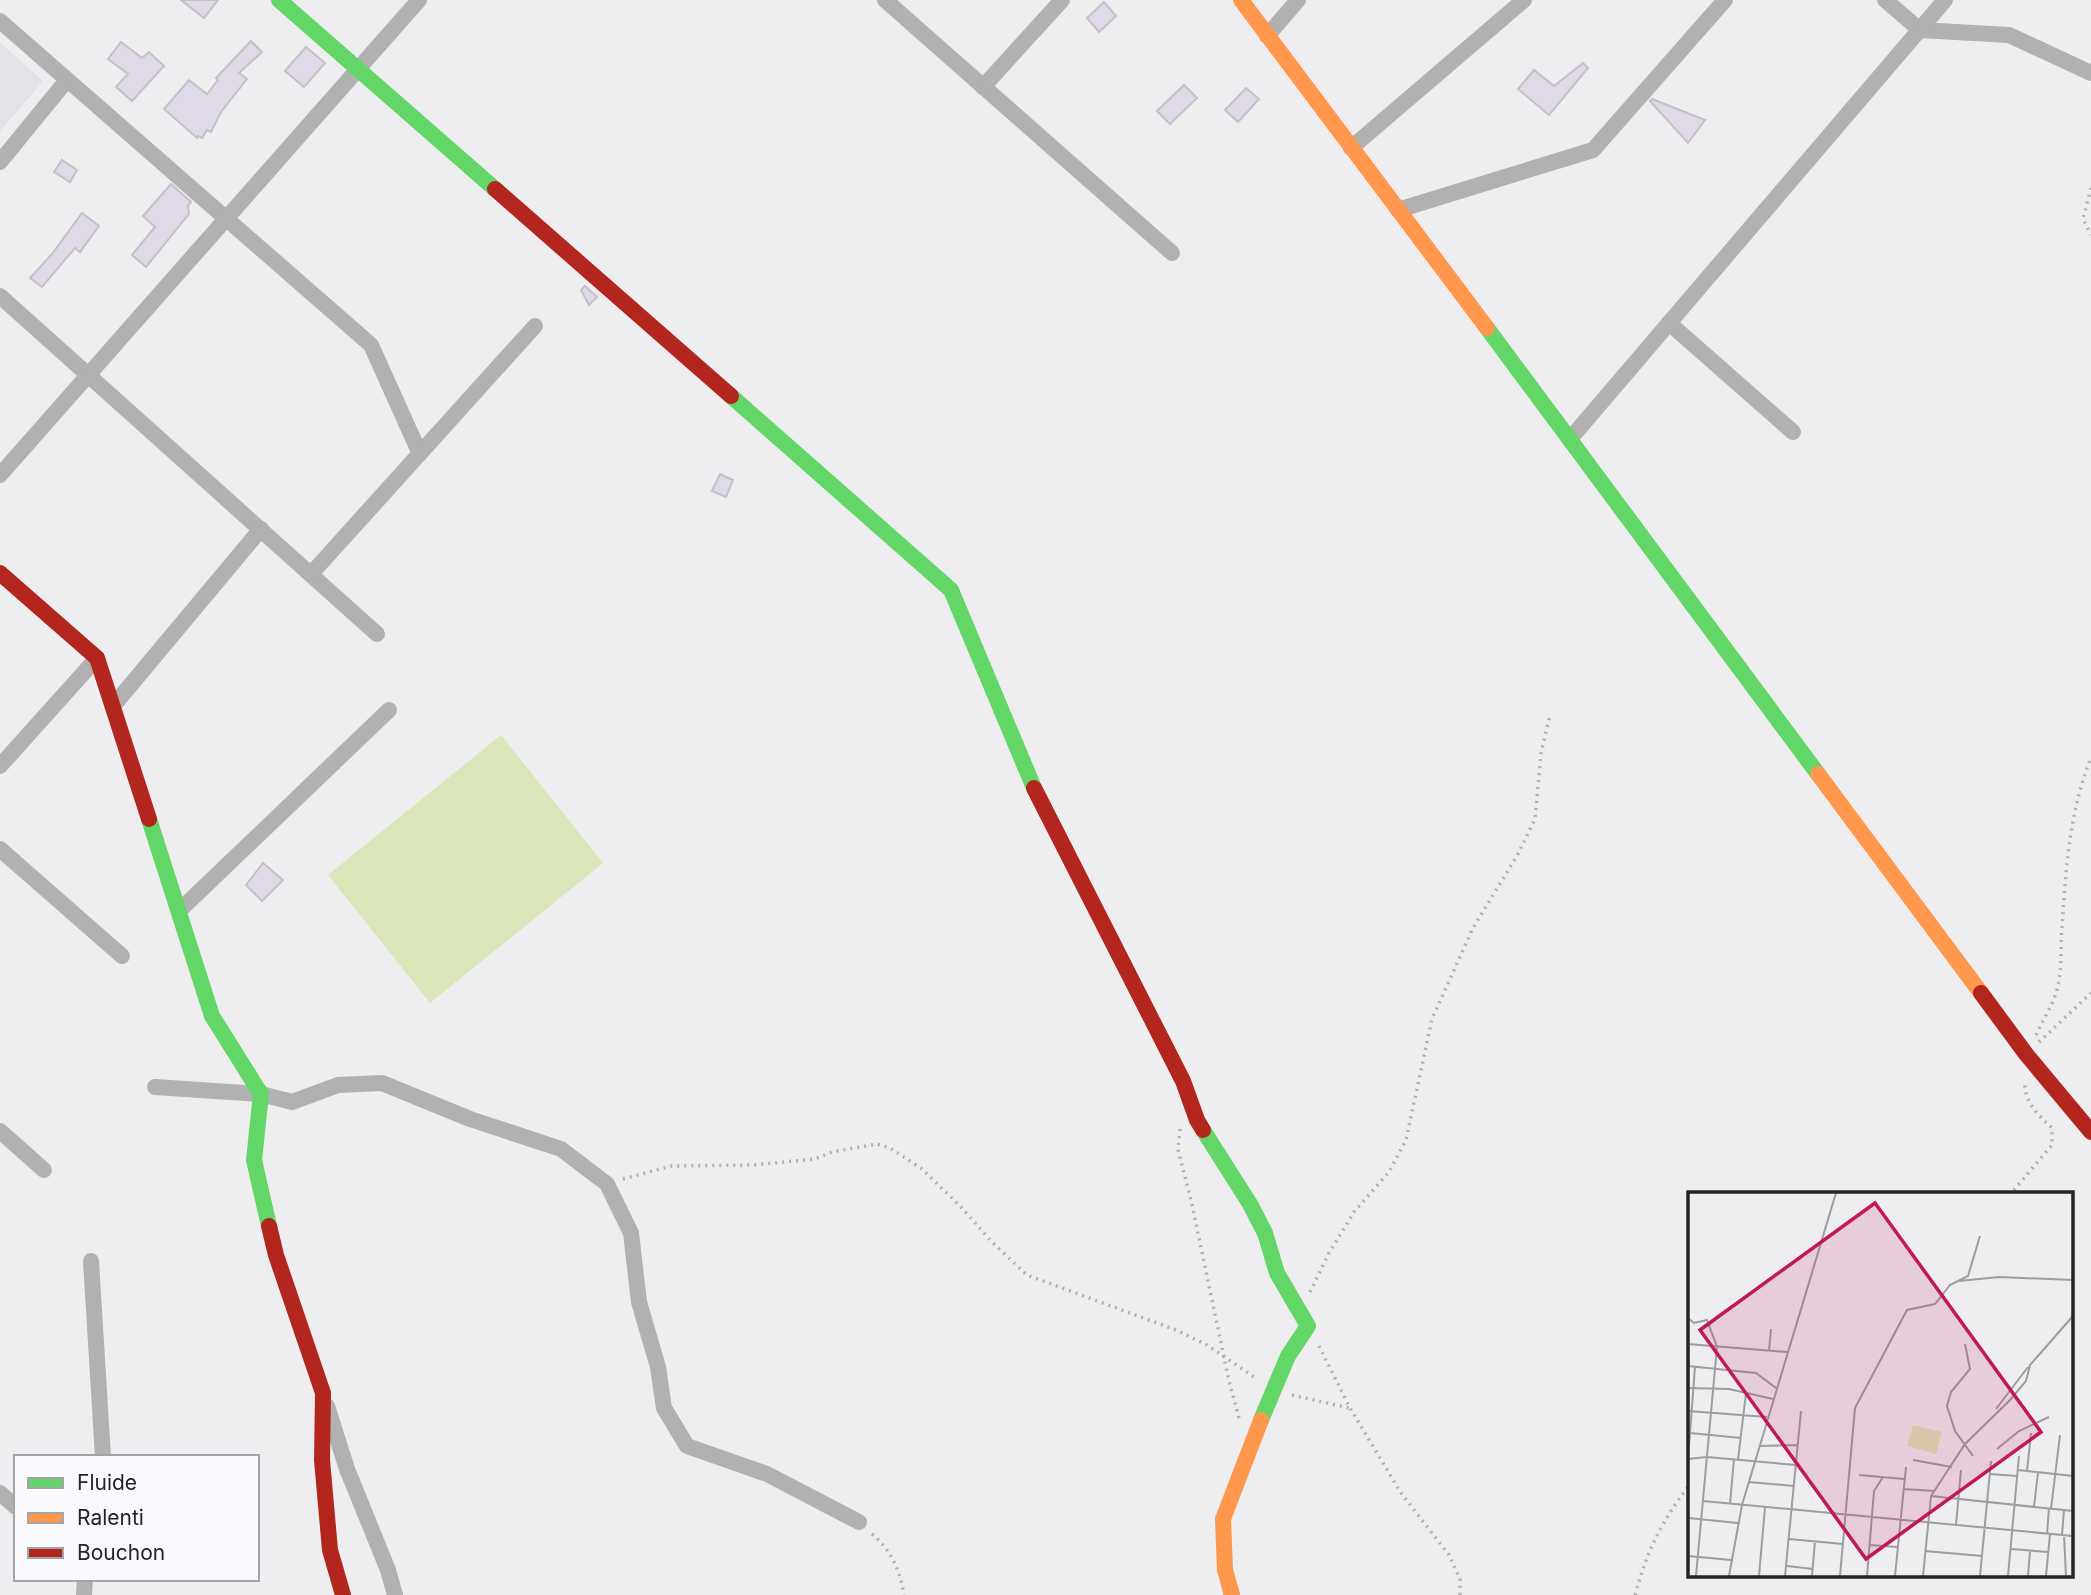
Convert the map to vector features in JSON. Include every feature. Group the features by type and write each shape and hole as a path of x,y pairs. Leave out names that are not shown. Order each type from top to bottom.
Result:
{"street":[{"path":"279,0 951,590 1034,792 1177,1069 1198,1120 1265,1233 1278,1273 1308,1326 1288,1356 1248,1450 1223,1519 1225,1570 1232,1595"},
{"path":"0,475 419,0"},
{"path":"885,0 1172,253"},
{"path":"983,87 1062,0"},
{"path":"1241,0 2026,1055 2091,1132"},
{"path":"1267,36 1298,0"},
{"path":"1398,210 1593,150 1725,0"},
{"path":"1885,0 1920,30 2009,35 2091,73"},
{"path":"1570,439 1945,0"},
{"path":"1351,148 1516,2"},
{"path":"0,22 371,345 420,454"},
{"path":"0,162 68,80"},
{"path":"0,296 377,634"},
{"path":"1669,323 1793,432"},
{"path":"311,574 535,326"},
{"path":"113,706 261,529"},
{"path":"0,573 97,658 212,1016 261,1094 254,1160 276,1255 347,1469 388,1570 395,1595"},
{"path":"0,766 97,658"},
{"path":"179,911 389,710"},
{"path":"0,849 122,956"},
{"path":"155,1087 261,1094 292,1102 338,1085 382,1083 470,1119 561,1149 607,1184 631,1233 639,1302 658,1367 664,1408 687,1446 767,1474 859,1522"},
{"path":"0,1131 44,1170"},
{"path":"91,1261 103,1455"},
{"path":"323,1393 323,1460 330,1550 343,1595"},
{"path":"0,1493 14,1505"}],"path":[{"path":"2091,188 2083,219 2091,235"},
{"path":"1460,1595 1460,1579 1449,1555 1401,1493 1350,1408 1308,1326 1311,1291 1329,1253 1354,1212 1389,1172 1406,1140 1432,1019 1473,928 1518,854 1535,819 1541,753 1550,715"},
{"path":"2011,1192 2052,1145 2052,1128 2035,1112 2024,1091 2026,1055 2055,996 2061,968 2068,852 2078,797 2091,758"},
{"path":"2026,1055 2091,993"},
{"path":"1180,1123 1178,1150 1225,1357 1228,1381 1248,1450"},
{"path":"607,1184 671,1166 752,1166 815,1159 832,1152 877,1144 891,1149 922,1169 1027,1275 1177,1330 1225,1357 1274,1391 1350,1408"},
{"path":"1635,1595 1645,1558 1665,1518 1688,1487"},
{"path":"859,1522 889,1552 900,1573 904,1595"}],"shaded area":[{"path":"0,43 43,81 0,131"}],"green space":[{"path":"501,735 603,863 430,1003 328,875"}],"building":[{"path":"181,0 218,0 204,18"},
{"path":"1104,2 1116,16 1099,32 1087,18"},
{"path":"251,41 262,52 239,73 247,79 221,112 211,132 207,130 202,138 197,138 164,109 189,80 207,94 218,80 216,78"},
{"path":"121,42 142,58 149,52 164,66 132,101 116,87 128,74 108,59"},
{"path":"306,47 325,63 304,87 285,71"},
{"path":"1583,63 1588,68 1549,115 1518,89 1534,70 1554,86"},
{"path":"1184,85 1197,98 1170,124 1157,111"},
{"path":"1246,88 1259,99 1238,122 1225,110"},
{"path":"1652,99 1705,120 1688,143 1650,101"},
{"path":"62,160 77,170 70,182 54,172"},
{"path":"171,184 191,202 188,206 189,214 146,267 132,255 155,227 143,216"},
{"path":"82,213 99,226 80,252 75,248 42,287 30,278 52,254"},
{"path":"585,286 597,297 589,305 581,290"},
{"path":"720,474 733,480 726,497 712,491"},
{"path":"263,863 283,880 262,901 246,885"}],"traffic: fast":[{"path":"279,0 495,189"},
{"path":"1487,328 1818,774"},
{"path":"731,396 951,590 1034,788"},
{"path":"149,819 212,1016 261,1094 254,1160 269,1226"},
{"path":"1203,1130 1250,1204 1265,1233 1277,1273 1308,1326 1288,1356 1261,1420"}],"traffic: slow":[{"path":"1241,0 1487,328"},
{"path":"1818,774 1981,993"},
{"path":"1232,1595 1225,1570 1223,1519 1261,1420"}],"traffic: jam":[{"path":"495,189 731,396"},
{"path":"0,573 97,658 149,819"},
{"path":"1034,788 1183,1081 1203,1130"},
{"path":"1981,993 2026,1054 2091,1132"},
{"path":"269,1226 276,1255 323,1393 322,1460 330,1550 343,1595"}]}
